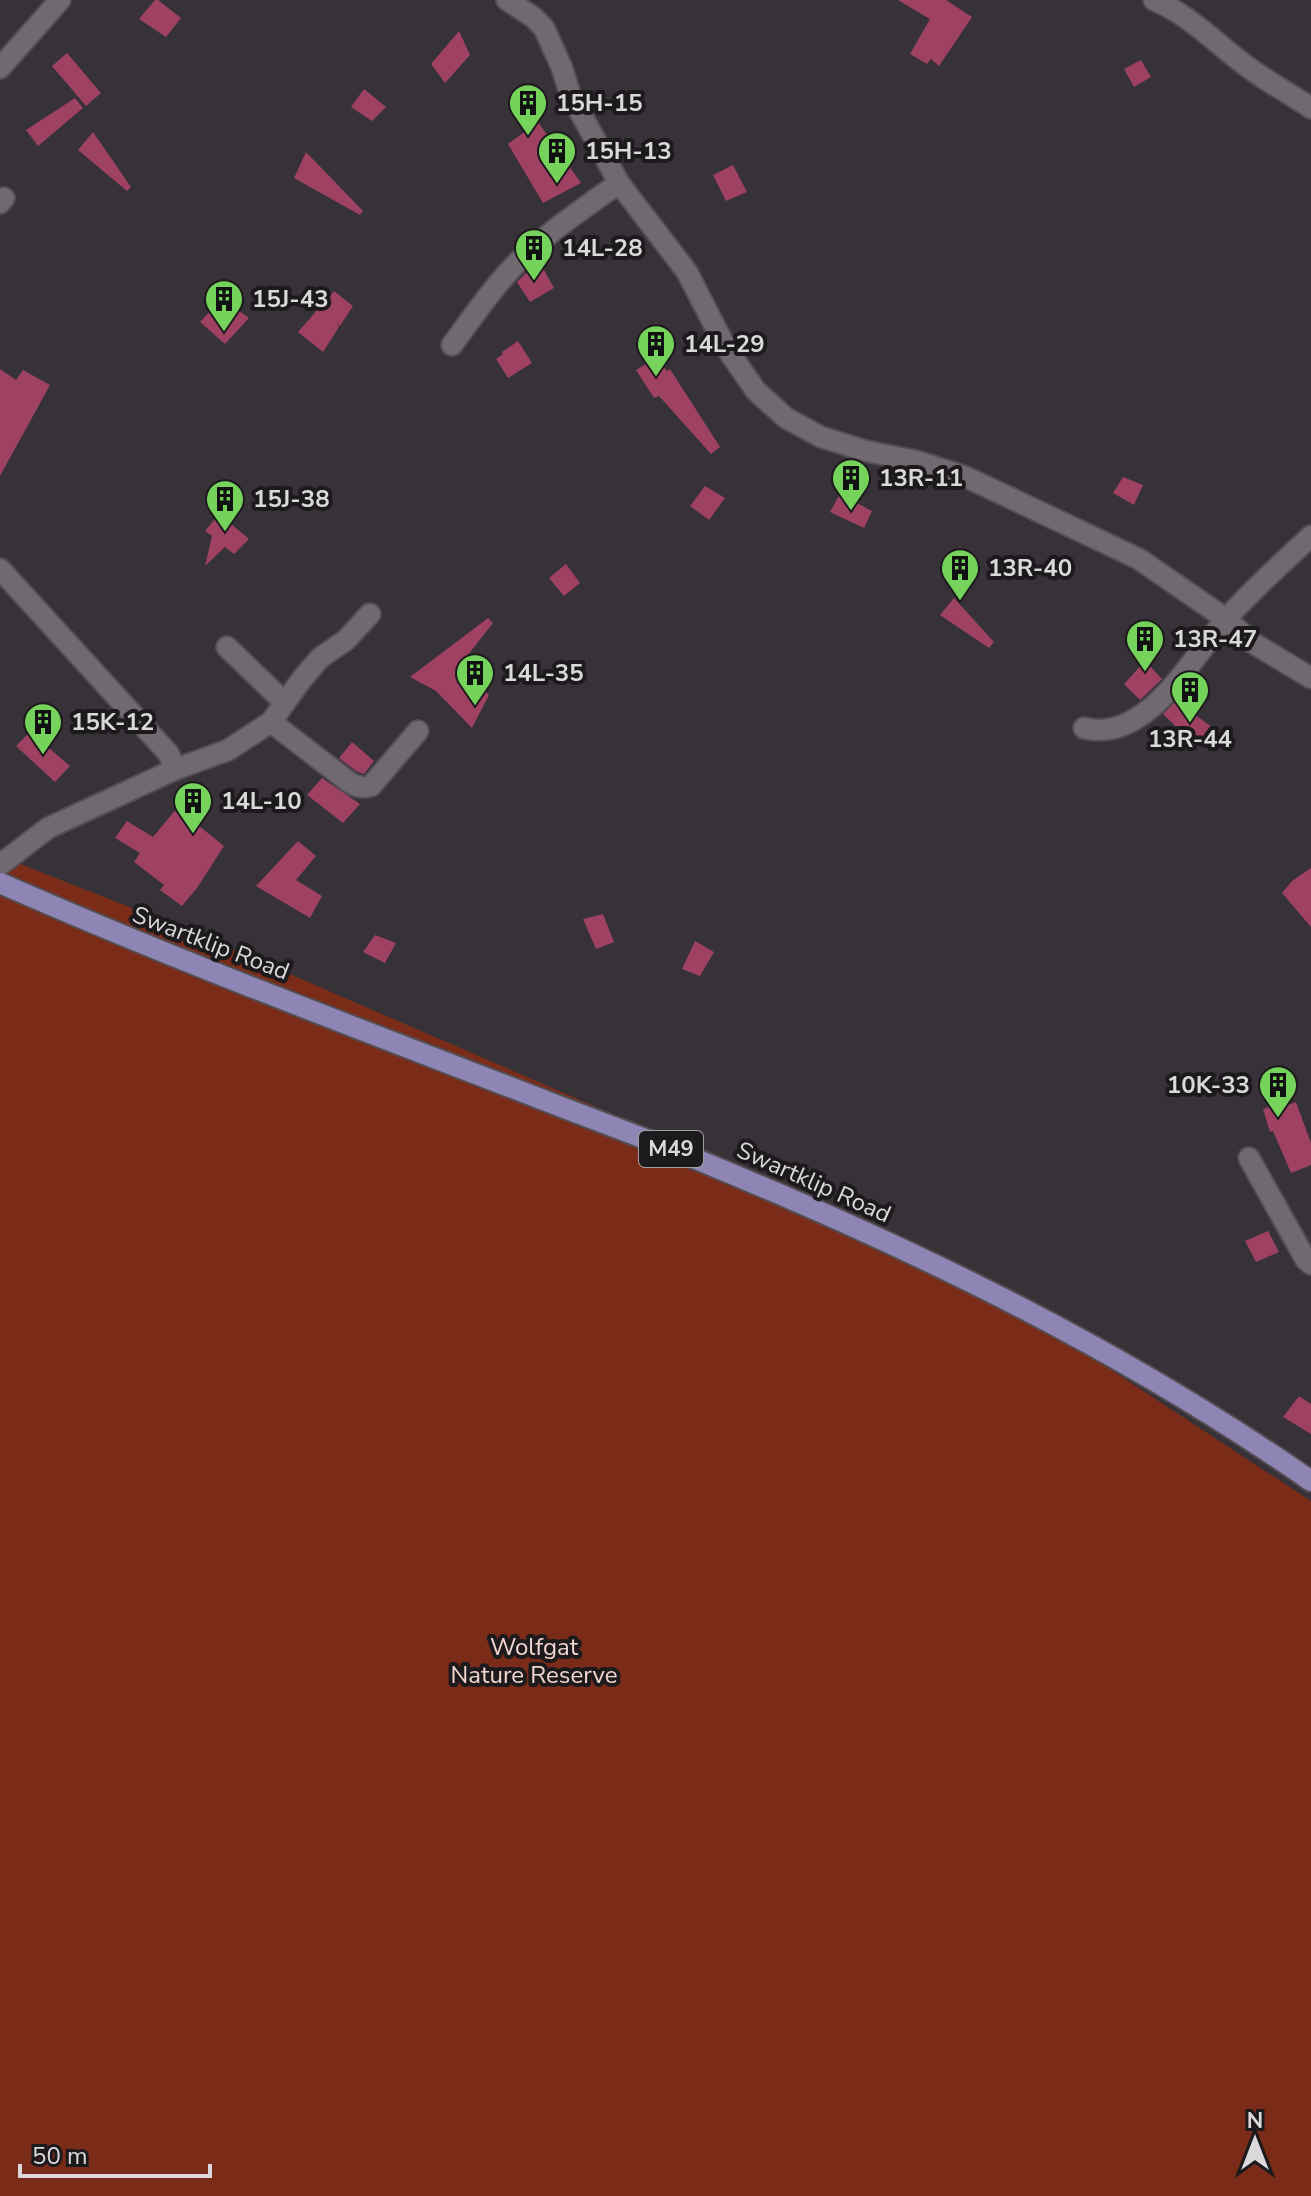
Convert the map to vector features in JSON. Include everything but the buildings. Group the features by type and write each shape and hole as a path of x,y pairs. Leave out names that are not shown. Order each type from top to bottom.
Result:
{"main road":[{"name":"Swartklip Road","path":"0,883 117,934 714,1166 869,1234 973,1283 1142,1373 1311,1481"}],"street":[{"path":"0,68 60,0"},
{"path":"507,0 544,28 570,94 619,183 687,272 725,346 756,391 786,418 821,437 966,477 1139,559 1226,619 1253,643 1311,678"},
{"path":"1154,0 1186,17 1252,70 1311,107"},
{"path":"452,345 499,282 527,254 571,217 619,183"},
{"path":"1084,728 1099,732 1126,725 1148,710 1172,687 1226,619 1311,536"},
{"path":"0,569 168,753 176,769"},
{"path":"0,865 48,828 176,769 228,750 271,722 320,658 346,640 370,614"},
{"path":"227,647 285,703"},
{"path":"271,722 349,782 364,788 371,786 418,731"},
{"path":"1249,1158 1311,1264"}],"green space":[{"name":"Wolfgat Nature Reserve","path":"0,856 195,933 933,1253 1311,1501 1311,2196 0,2196"}],"place":[{"name":"15H-15","path":"528,137"},
{"name":"15H-13","path":"557,185"},
{"name":"14L-28","path":"534,282"},
{"name":"15J-43","path":"224,333"},
{"name":"14L-29","path":"656,378"},
{"name":"13R-11","path":"851,512"},
{"name":"15J-38","path":"225,533"},
{"name":"13R-40","path":"960,602"},
{"name":"13R-47","path":"1145,673"},
{"name":"14L-35","path":"475,707"},
{"name":"13R-44","path":"1190,724"},
{"name":"15K-12","path":"43,756"},
{"name":"14L-10","path":"193,835"},
{"name":"10K-33","path":"1278,1119"}]}
